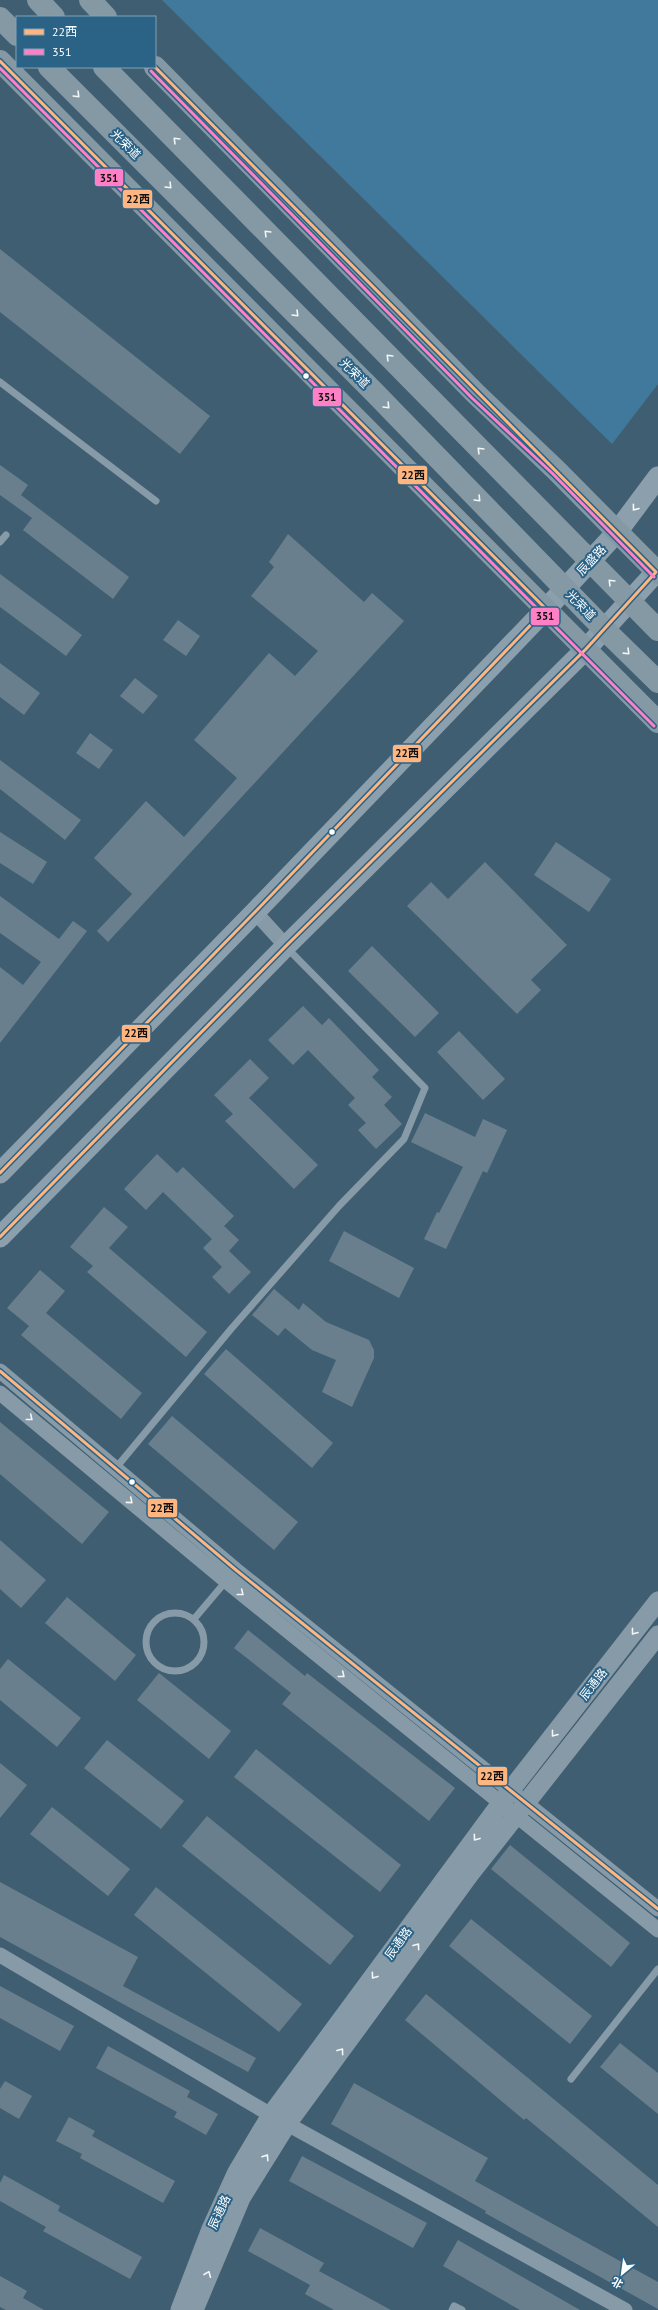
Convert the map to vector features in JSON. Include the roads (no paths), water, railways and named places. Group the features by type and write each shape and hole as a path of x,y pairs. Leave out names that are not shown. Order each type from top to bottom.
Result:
{"main road":[{"path":"38,0 53,16"},
{"path":"90,0 105,16"},
{"path":"0,18 16,34"},
{"path":"0,61 658,722"},
{"name":"光荣道","path":"50,68 372,390 605,630 658,682"},
{"path":"105,68 658,630"},
{"path":"0,1237 286,946 586,649 657,572 556,470 476,394 156,68"},
{"name":"辰盛路","path":"0,1173 255,912 546,609 617,532 658,477"}],"street":[{"path":"255,912 286,946"},
{"path":"0,1371 111,1474 231,1575 505,1797 658,1909"},
{"path":"0,1393 111,1474"},
{"name":"辰通路","path":"194,2310 241,2198 279,2120 505,1797 658,1601"},
{"name":"辰通路","path":"180,2310 211,2229 237,2172 658,1635"},
{"path":"521,1809 658,1930"},
{"path":"0,1955 279,2120 625,2310"}],"lane":[{"path":"0,382 156,501"},
{"path":"0,542 6,535"},
{"path":"111,1474 236,1323 339,1206 404,1140 425,1088 286,946"},
{"path":"194,1619 231,1575"},
{"path":"176,1612 185,1614 194,1619 200,1626 204,1644 197,1661 181,1670 167,1670 155,1663 146,1645 150,1626 157,1619 166,1614 176,1612"},
{"path":"571,2079 658,1970"},
{"path":"452,2310 454,2306 462,2310"}]}
